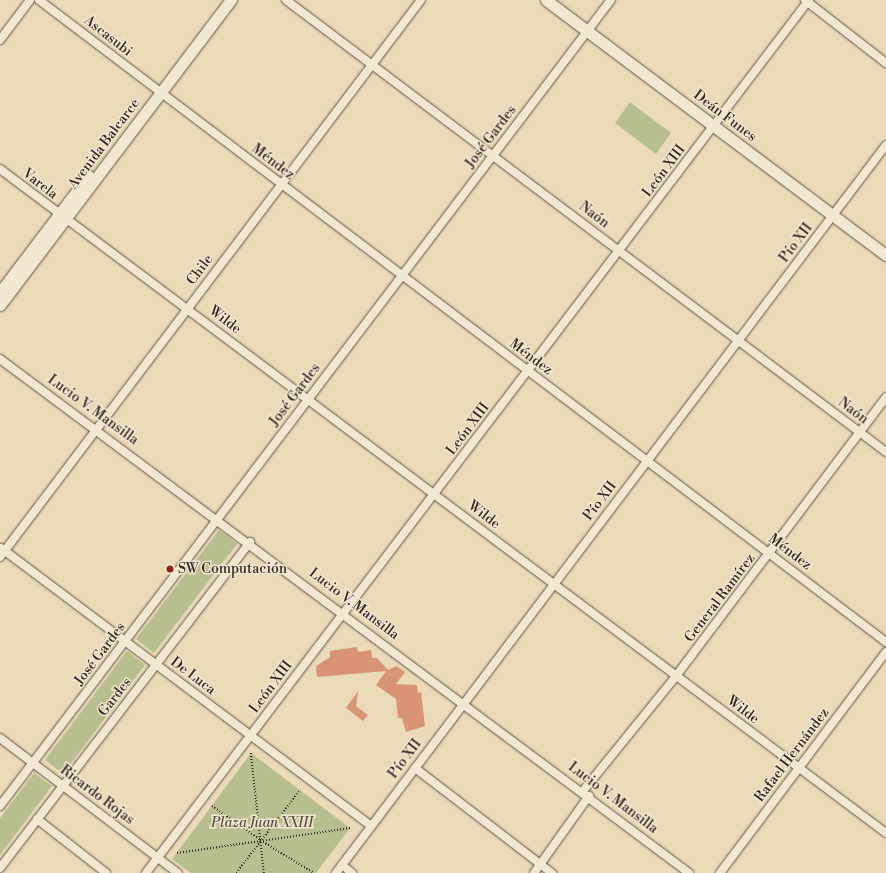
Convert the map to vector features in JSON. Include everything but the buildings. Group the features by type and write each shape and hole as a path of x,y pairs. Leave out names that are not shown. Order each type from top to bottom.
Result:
{"main road":[{"name":"Avenida Balcarce","path":"0,305 62,217 157,91 222,0"},
{"name":"Avenida Balcarce","path":"157,91 231,0"},
{"name":"Deán Funes","path":"546,0 886,256"},
{"name":"Avenida Balcarce","path":"0,292 62,217"}],"street":[{"path":"0,40 30,0"},
{"name":"Ascasubi","path":"39,0 157,91"},
{"name":"Naón","path":"286,0 494,155 886,452"},
{"name":"Chile","path":"1,552 97,428 421,0"},
{"name":"José Gardes","path":"0,806 611,0"},
{"path":"807,1 886,63"},
{"name":"León XIII","path":"146,873 715,127 807,1"},
{"name":"Méndez","path":"157,91 886,642"},
{"name":"Pío XII","path":"336,873 886,145"},
{"name":"Varela","path":"0,169 62,217"},
{"name":"Wilde","path":"62,217 188,308 886,833"},
{"name":"Lucio V. Mansilla","path":"0,359 97,428 250,542 586,793 689,873"},
{"name":"General Ramírez","path":"534,873 586,793 770,553 886,397"},
{"name":"Gardes","path":"0,868 250,542"},
{"name":"De Luca","path":"1,552 125,641 371,826"},
{"name":"Rafael Hernández","path":"720,873 886,652"},
{"name":"Ricardo Rojas","path":"0,738 178,873"},
{"path":"415,768 552,873"},
{"path":"37,819 106,873"},
{"path":"342,865 352,873"}],"path":[{"path":"251,753 264,873"},
{"path":"236,873 300,790"},
{"path":"212,806 261,841 314,873"},
{"path":"176,853 350,828"}],"green space":[{"path":"630,102 671,133 656,154 615,123"},
{"path":"219,530 237,544 154,653 136,639"},
{"path":"127,651 145,665 63,774 45,760"},
{"name":"Plaza Juan XXIII","path":"251,753 350,828 316,873 191,873 172,859"},
{"path":"34,773 52,786 0,855 0,818"}],"place":[{"name":"SW Computación","path":"170,569"}]}
